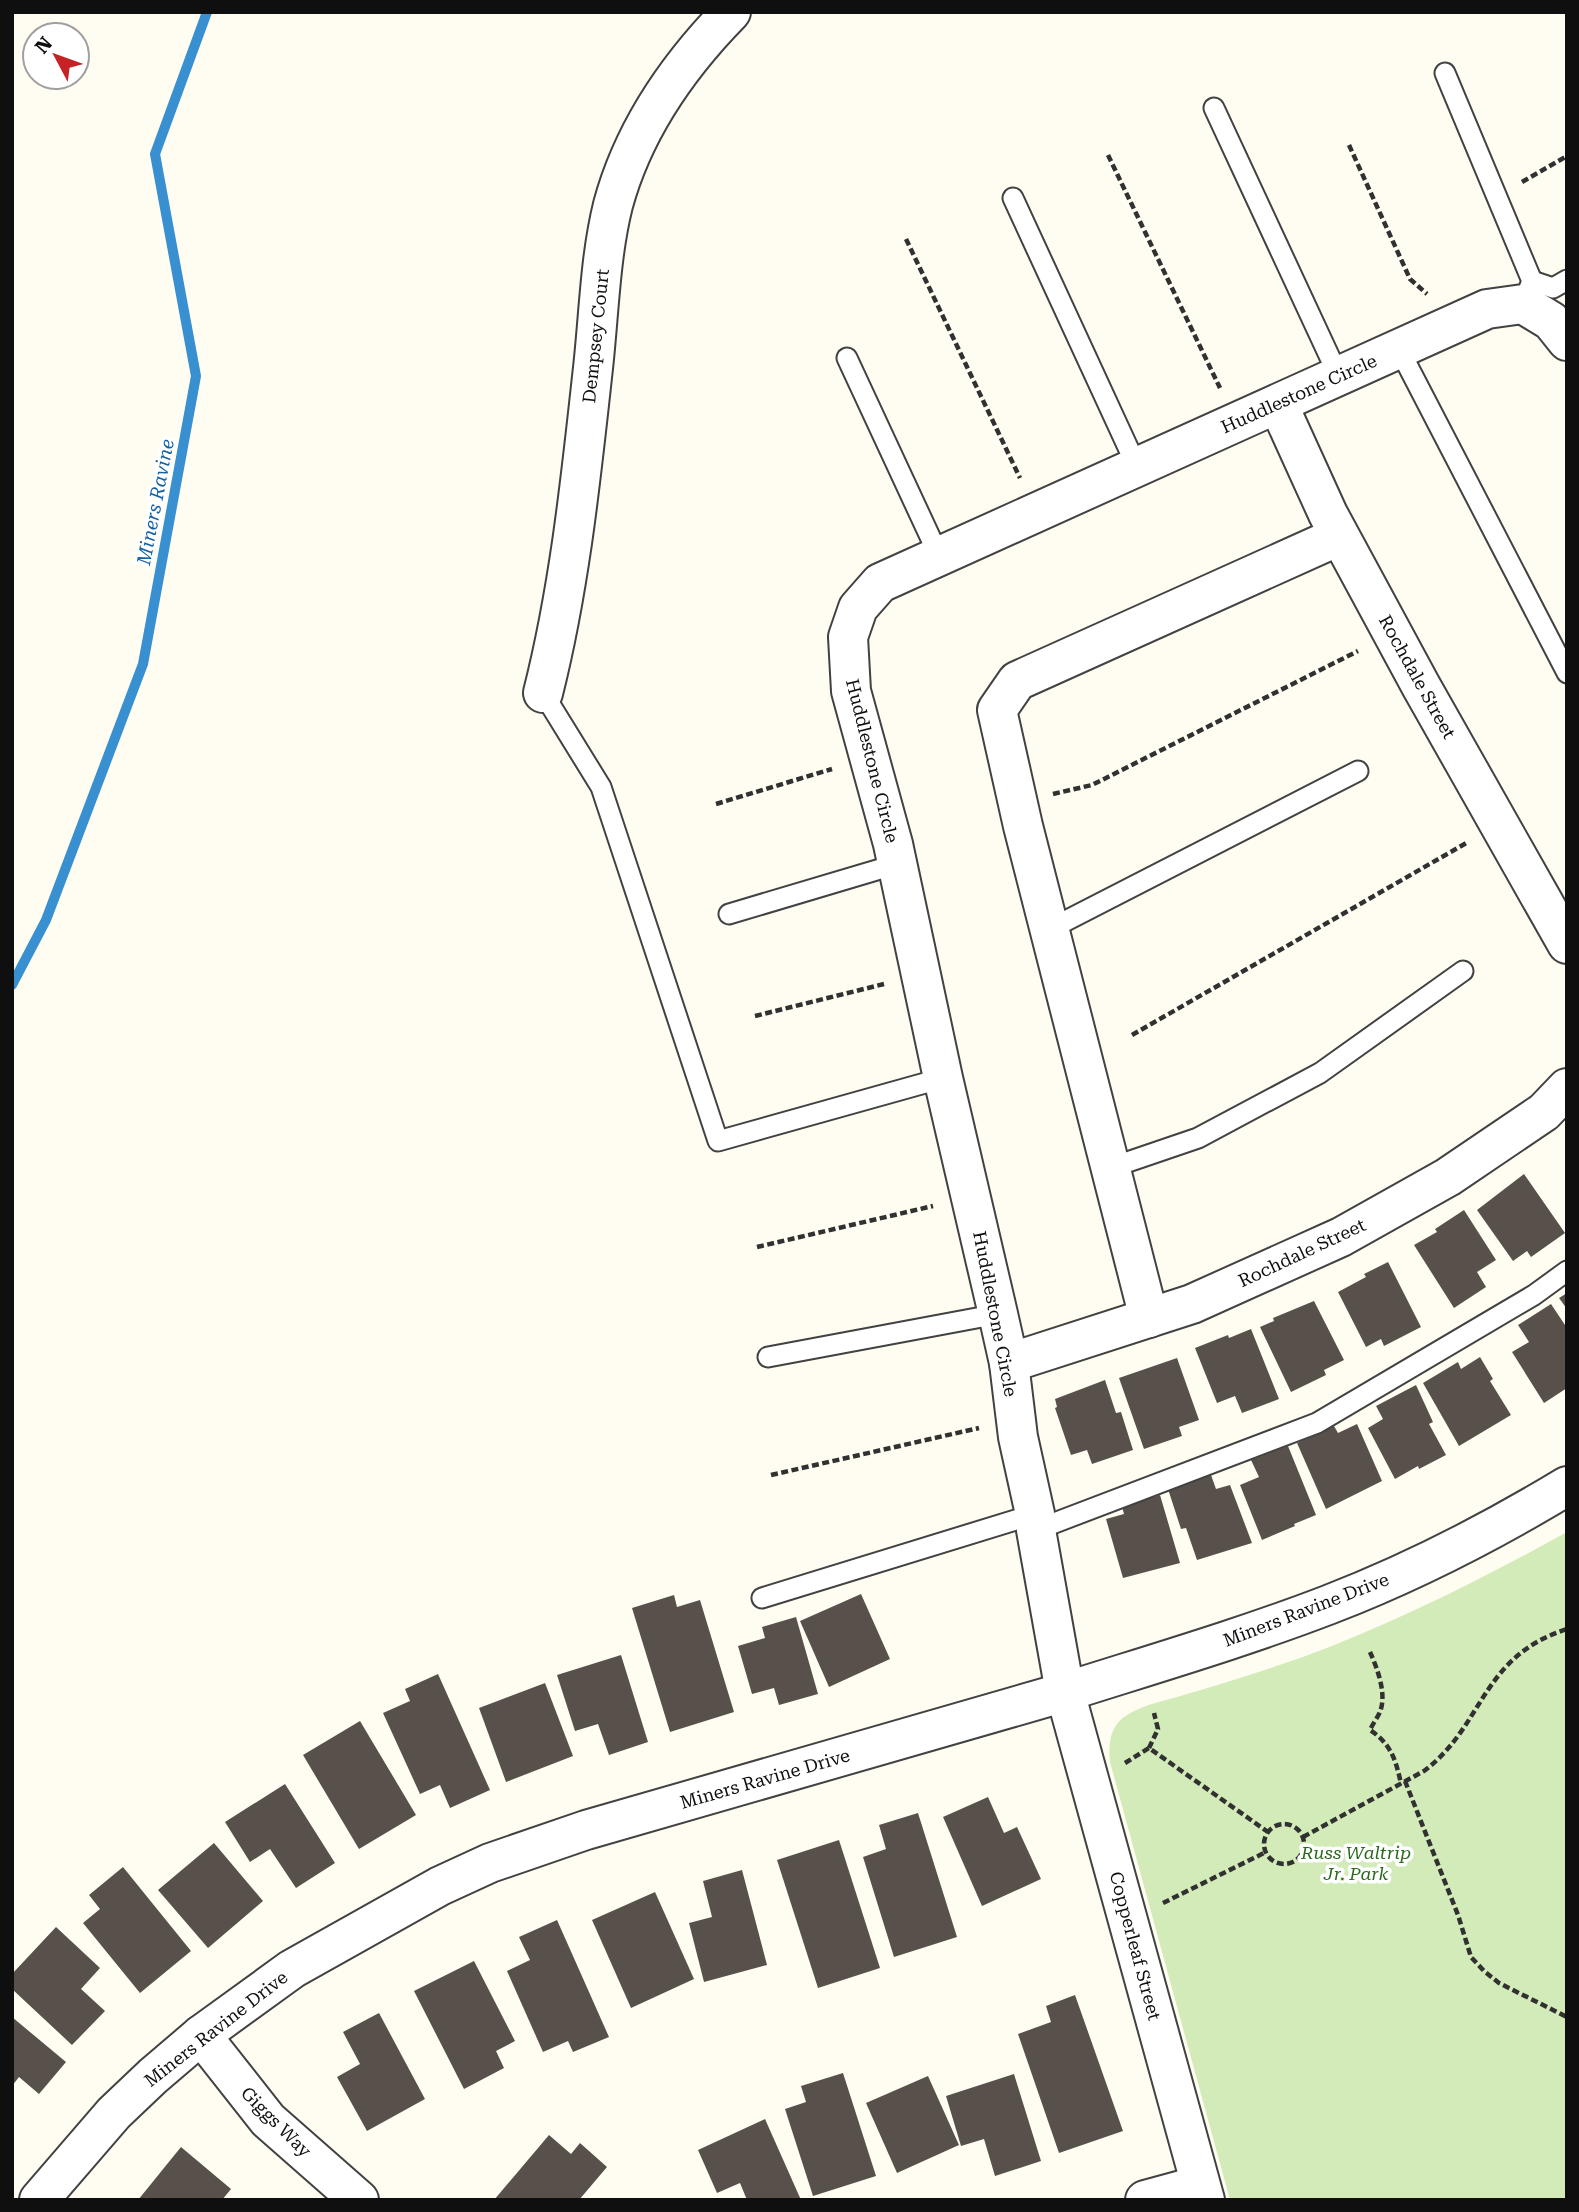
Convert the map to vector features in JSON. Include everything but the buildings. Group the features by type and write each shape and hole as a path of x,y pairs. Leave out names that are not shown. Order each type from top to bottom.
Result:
{"street":[{"name":"Dempsey Court","path":"542,693 557,638 573,537 613,205 635,147 667,87 711,32 731,12"},
{"name":"Huddlestone Circle","path":"1065,1692 1016,1420 1009,1363 897,864 851,691 848,636 858,608 880,583 1528,292"},
{"path":"1528,292 1567,341"},
{"name":"Rochdale Street","path":"1278,404 1339,536 1567,944"},
{"path":"1149,1318 997,710 1017,681 1339,536"},
{"name":"Rochdale Street","path":"1009,1363 1192,1304 1340,1237 1448,1177 1544,1112 1567,1088"},
{"name":"Miners Ravine Drive","path":"39,2200 114,2113 201,2035 292,1969 440,1886 490,1863 586,1830 1065,1692 1247,1635 1331,1604 1464,1544 1567,1486"},
{"name":"Copperleaf Street","path":"1065,1692 1203,2192"},
{"name":"Giggs Way","path":"201,2035 268,2120 359,2200"},
{"path":"1145,2200 1203,2192"}],"lane":[{"path":"1445,74 1497,196 1528,292 1553,288 1567,280"},
{"path":"1214,108 1339,377"},
{"path":"1013,198 1137,467"},
{"path":"1399,349 1567,673"},
{"path":"847,358 939,556"},
{"path":"542,693 601,787 718,1141 943,1078"},
{"path":"1050,929 1358,771"},
{"path":"729,914 897,864"},
{"path":"1110,1168 1198,1138 1320,1073 1463,971"},
{"path":"762,1598 1035,1522 1317,1423 1534,1295 1567,1271"},
{"path":"768,1357 998,1314"}],"path":[{"path":"1349,145 1410,279 1461,321"},
{"path":"1108,155 1234,415 1241,421"},
{"path":"1497,196 1567,156"},
{"path":"906,239 1037,512"},
{"path":"1018,802 1092,785 1393,633"},
{"path":"716,804 869,758"},
{"path":"1132,1035 1499,824"},
{"path":"755,1016 921,974"},
{"path":"757,1247 971,1197"},
{"path":"771,1475 1016,1420"},
{"path":"1303,1837 1424,1771 1439,1760 1500,1671 1521,1651 1567,1629"},
{"path":"1370,1652 1382,1696 1381,1708 1370,1730 1384,1740 1391,1750 1458,1915 1471,1957 1499,1983 1567,2017"},
{"path":"1115,1766 1131,1760 1149,1748 1158,1729 1154,1713"},
{"path":"1149,1748 1268,1832"},
{"path":"1288,1824 1299,1830 1303,1837 1300,1856 1290,1863 1277,1863 1266,1852 1264,1842 1268,1832 1275,1826 1288,1824"},
{"path":"1155,1908 1266,1852"}],"green space":[{"name":"Russ Waltrip Jr. Park","path":"1567,1532 1567,2200 1230,2200 1110,1762 1110,1742 1117,1724 1141,1708 1289,1662 1371,1630 1470,1583"}],"waterway":[{"name":"Miners Ravine","path":"12,985 46,920 143,664 196,376 155,154 207,12"}]}
